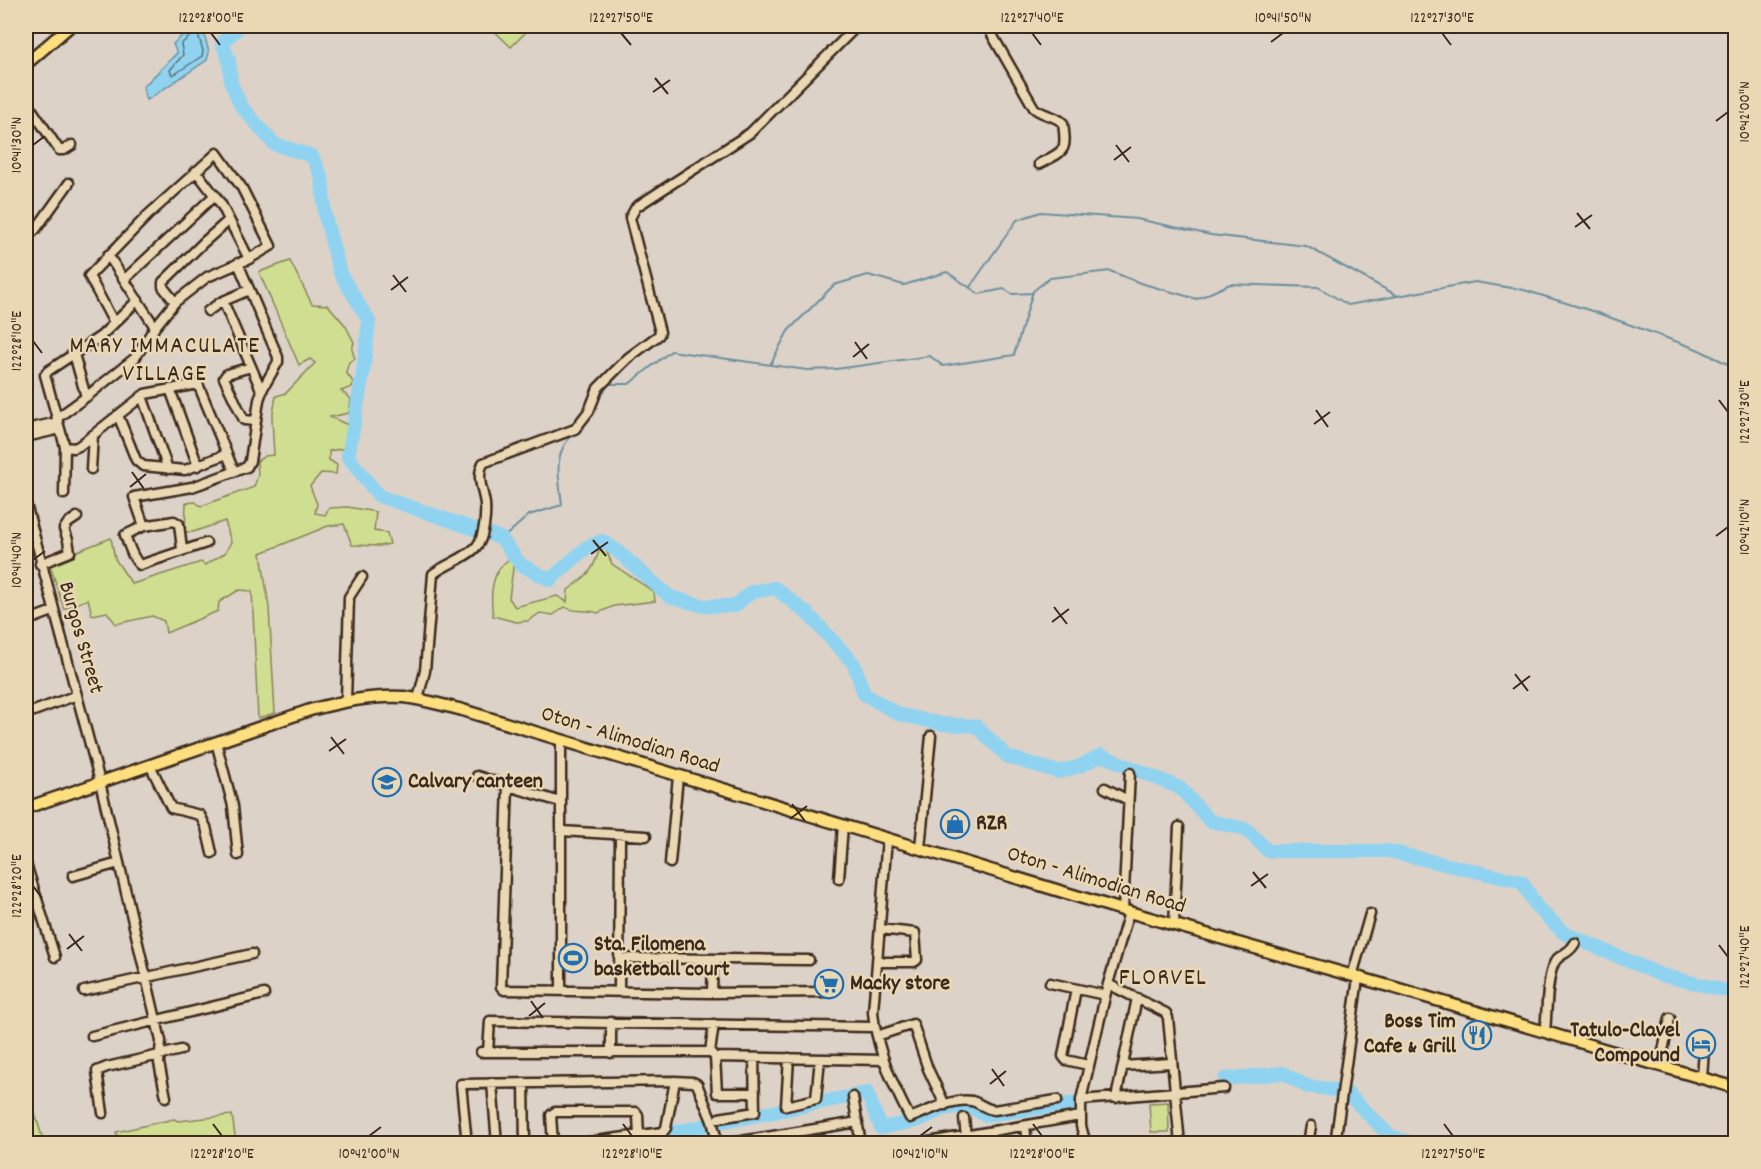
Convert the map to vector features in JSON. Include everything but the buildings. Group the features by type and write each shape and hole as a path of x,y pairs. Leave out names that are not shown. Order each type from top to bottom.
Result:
{"main road":[{"path":"26,64 70,26"},
{"name":"Oton - Alimodian Road","path":"26,808 310,710 346,701 380,697 418,699 459,709 1126,911 1736,1088"}],"street":[{"path":"418,699 425,671 433,574 445,564 470,553 479,544 485,504 479,484 483,463 575,429 589,411 598,388 628,358 659,335 630,218 632,213 636,207 750,133 857,26"},
{"path":"987,26 1034,108 1042,114 1058,118 1063,123 1066,144 1061,152 1039,164"},
{"path":"26,101 59,150 72,145"},
{"path":"26,437 58,423 86,397 135,358 175,302 211,274 249,259 271,246 242,188 217,153 148,215 90,274 89,279 114,323"},
{"path":"196,171 215,195 249,259"},
{"path":"26,238 36,229 69,183"},
{"path":"125,279 215,195"},
{"path":"175,302 163,287 164,282 229,220"},
{"path":"108,255 155,327"},
{"path":"144,526 134,497 192,487 247,466 250,461 262,392 278,362 278,357 238,263"},
{"path":"208,311 249,290"},
{"path":"64,494 65,447 45,375 101,336 138,300"},
{"path":"223,302 262,392"},
{"path":"74,354 86,397"},
{"path":"251,367 227,374 224,378 244,420 256,422"},
{"path":"65,447 74,448 145,394 198,384 234,471"},
{"path":"170,389 198,466"},
{"path":"142,396 168,469"},
{"path":"118,415 136,460 143,466 185,470 227,454"},
{"path":"26,429 58,423"},
{"path":"91,469 93,435"},
{"name":"Burgos Street","path":"26,504 40,564 100,782 157,1020 162,1046 159,1063 166,1097"},
{"path":"40,564 70,552 64,529 77,517"},
{"path":"182,549 180,524 174,521 144,526 125,534 138,565 206,543"},
{"path":"346,701 349,597 362,578"},
{"path":"26,621 53,611"},
{"path":"26,714 77,695"},
{"path":"920,848 931,736"},
{"path":"561,740 561,991"},
{"path":"216,742 233,806 238,855"},
{"path":"150,765 171,808 200,815 204,820 212,853"},
{"path":"1086,1143 1080,1116 1081,1100 1126,911 1130,773"},
{"path":"477,776 560,802"},
{"path":"670,863 678,776"},
{"path":"508,785 501,987 504,990 829,992"},
{"path":"1105,788 1128,800"},
{"path":"839,879 843,825"},
{"path":"1174,924 1179,827"},
{"path":"561,831 646,836"},
{"path":"619,992 620,835"},
{"path":"887,838 873,1012 884,1060 910,1118 945,1105 972,1101 986,1109 994,1110 1058,1100"},
{"path":"73,876 119,862"},
{"path":"26,864 55,957"},
{"path":"1335,1143 1355,977 1370,914"},
{"path":"877,962 914,962 917,960 915,933 880,929"},
{"path":"1545,1032 1550,977 1554,964 1557,959 1571,951 1575,943"},
{"path":"84,991 252,954"},
{"path":"619,958 809,960"},
{"path":"712,993 713,960"},
{"path":"1050,983 1105,996"},
{"path":"1108,984 1166,1013 1180,1143 1167,1143"},
{"path":"1077,989 1063,1056 1066,1060 1088,1065"},
{"path":"92,1036 264,994"},
{"path":"1116,1098 1137,998"},
{"path":"1660,1065 1670,1018"},
{"path":"884,1060 485,1052 490,1021 714,1024 876,1032 895,1031 912,1023 928,1069 945,1105"},
{"path":"611,1022 611,1053"},
{"path":"714,1024 713,1055 717,1093 755,1093"},
{"path":"103,1113 97,1071 181,1050"},
{"path":"1702,1077 1704,1050"},
{"path":"715,1122 756,1112 754,1058"},
{"path":"789,1058 786,1106 816,1099 820,1059"},
{"path":"1123,1066 1171,1063"},
{"path":"573,1143 639,1137 665,1130 675,1081"},
{"path":"467,1143 461,1084 675,1081 697,1084 715,1122 718,1143"},
{"path":"492,1083 497,1143"},
{"path":"524,1083 525,1143"},
{"path":"1081,1100 1224,1088"},
{"path":"853,1097 861,1143"},
{"path":"553,1143 551,1114 555,1112 636,1112 639,1137"},
{"path":"917,1143 966,1137 1080,1116"},
{"path":"964,1118 966,1137"},
{"path":"723,1143 858,1122"},
{"path":"1025,1126 1027,1143"},
{"path":"1308,1143 1311,1126"}],"green space":[{"path":"489,26 532,26 511,47"},
{"path":"290,261 312,304 328,305 345,325 354,342 352,350 355,359 349,362 346,372 353,382 352,387 341,391 351,399 349,413 330,417 357,429 353,447 329,451 329,460 337,465 336,474 321,473 310,486 317,504 315,513 325,515 329,508 348,507 376,512 374,531 387,533 390,544 352,545 344,524 328,526 261,553 269,608 275,713 258,718 252,591 239,590 219,602 218,611 166,633 164,621 152,616 116,624 107,612 92,615 88,599 64,609 49,562 111,538 115,559 132,584 201,562 205,565 225,553 231,542 225,521 193,532 185,532 186,503 195,502 201,506 254,487 258,475 257,461 265,456 274,455 272,419 276,396 286,393 315,363 310,359 299,365 259,272"},
{"path":"600,547 605,548 612,564 654,592 655,601 614,606 598,613 565,607 553,615 540,613 528,621 516,622 493,616 493,585 498,571 508,560 514,561 509,598 515,607 557,596 567,602 568,590 589,572"},
{"name":"Sta. Filomena basketball court","path":"565,949 580,949 581,966 566,967"},
{"path":"26,1084 44,1143 26,1143"},
{"path":"1168,1102 1169,1132 1151,1132 1149,1103"},
{"path":"232,1115 236,1143 120,1143 116,1132 174,1119 178,1121"}],"water":[{"path":"193,26 202,26 209,52 207,60 147,100 143,87 177,53 173,44"}],"waterway":[{"path":"240,26 222,43 229,60 231,83 241,106 274,144 312,156 322,178 325,216 340,273 369,321 363,373 348,457 379,496 477,530"},
{"path":"970,287 1017,220 1041,212 1137,219 1211,235 1306,246 1398,296"},
{"path":"597,401 609,384 629,384 671,351 807,370 836,369 930,356 943,366 1014,355 1033,291 1050,278 1110,271 1140,283 1197,299 1230,284 1318,287 1348,305 1475,282 1524,290 1592,311 1697,349 1736,368"},
{"path":"770,365 788,331 834,285 868,275 904,285 947,272 979,294 1004,289 1012,294 1033,293"},
{"path":"502,539 529,515 562,505 558,472 560,456 567,441 589,417"},
{"path":"490,534 502,539 520,564 550,580 587,547 602,541 616,550 670,597 704,606 735,606 751,592 775,588 808,614 854,664 864,694 898,714 942,724 976,726 1008,757 1059,772 1080,766 1101,755 1180,788 1210,821 1246,829 1268,851 1388,851 1522,882 1537,907 1564,933 1661,975 1736,993"},
{"path":"1225,1079 1283,1073 1306,1086 1335,1090"},
{"path":"649,1137 867,1093 881,1128 916,1121 943,1109 968,1105 985,1115 1076,1103"},
{"path":"1347,1093 1390,1136 1415,1144"}],"place":[{"name":"Calvary canteen","path":"387,782"},
{"name":"RZR","path":"955,824"},
{"name":"Sta. Filomena basketball court","path":"573,958"},
{"name":"Macky store","path":"829,984"},
{"name":"Boss Tim Cafe & Grill","path":"1477,1035"},
{"name":"Tatulo-Clavel Compound","path":"1701,1044"}],"district":[{"name":"MARY IMMACULATE VILLAGE","path":"165,361"},
{"name":"FLORVEL","path":"1163,979"}]}
